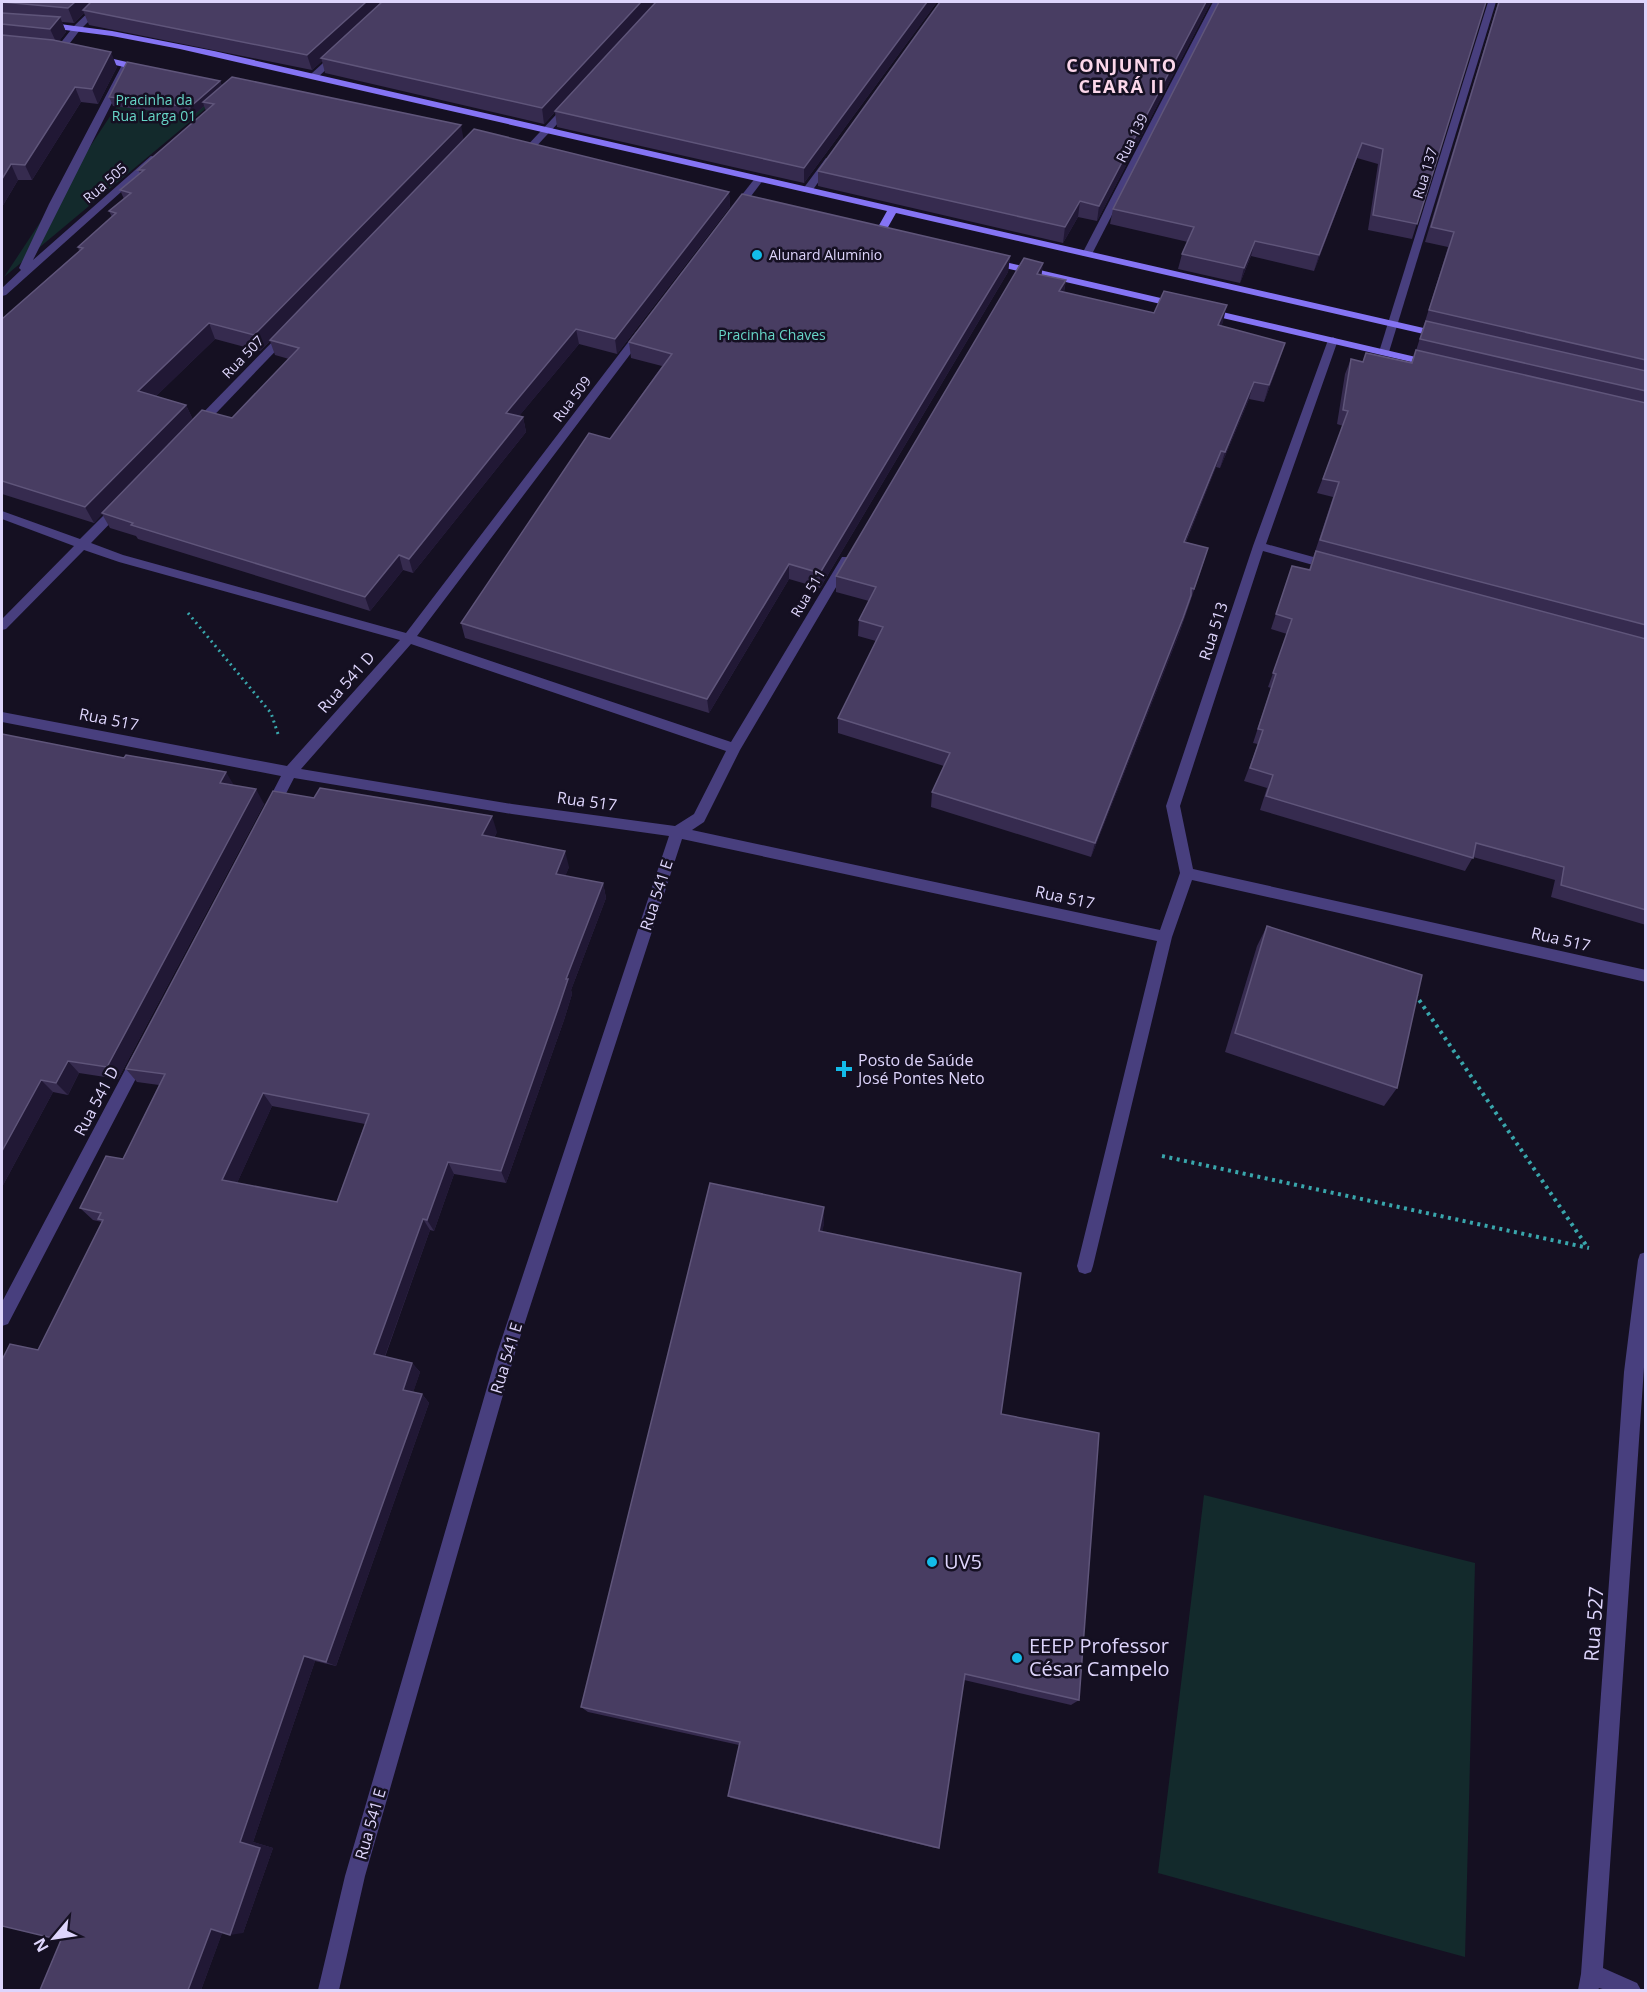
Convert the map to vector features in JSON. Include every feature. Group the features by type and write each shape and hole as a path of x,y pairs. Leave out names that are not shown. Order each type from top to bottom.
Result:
{"street":[{"path":"71,52 77,28 104,2"},
{"name":"Rua 139","path":"1087,254 1217,2"},
{"name":"Rua 137","path":"1384,352 1492,2"},
{"path":"34,25 77,28 314,76 1450,337"},
{"path":"314,76 346,46"},
{"path":"48,49 159,72"},
{"name":"Rua 505","path":"20,276 54,204 126,65"},
{"path":"539,153 523,149 549,129 579,95"},
{"name":"Rua 505","path":"2,293 164,150"},
{"path":"808,189 835,152"},
{"path":"725,223 759,179"},
{"path":"866,233 883,237 893,209"},
{"path":"975,258 1015,273 1441,365"},
{"name":"Rua 507","path":"188,435 295,325"},
{"name":"Rua 509","path":"409,638 646,327"},
{"name":"Rua 513","path":"1187,873 1173,806 1259,546 1333,340"},
{"path":"2,626 131,495"},
{"path":"2,515 82,546 409,638 734,748 699,818 677,832"},
{"name":"Rua 511","path":"734,748 855,544"},
{"path":"1259,546 1338,567"},
{"name":"Rua 541 D","path":"263,824 290,772 409,638"},
{"name":"Rua 517","path":"2,717 290,772 512,809 677,832 1165,937"},
{"name":"Rua 541 E","path":"328,1990 355,1876 506,1353 677,832"},
{"path":"1085,1266 1165,937 1187,873"},
{"name":"Rua 517","path":"1187,873 1646,976"},
{"name":"Rua 541 D","path":"2,1318 146,1045"},
{"name":"Rua 527","path":"1590,1982 1639,1374 1646,1260"},
{"path":"1590,1982 1630,1990"}],"path":[{"path":"187,612 271,713 290,772"},
{"path":"1162,1156 1589,1248 1412,990"}],"green space":[{"name":"Pracinha da Rua Larga 01","path":"136,77 216,100 4,277"},
{"path":"1204,1495 1475,1563 1465,1957 1158,1873"}],"building":[{"path":"2,2 75,2 68,8"},
{"path":"91,2 366,2 307,55 83,10"},
{"path":"382,2 641,2 542,108 321,58"},
{"path":"656,2 927,2 804,168 555,111"},
{"path":"940,2 1206,2 1099,206 1080,201 1065,227 818,171"},
{"path":"1219,2 1486,2 1417,224 1373,215 1383,149 1362,143 1319,255 1255,241 1244,268 1182,254 1194,227 1113,209"},
{"path":"1499,2 1646,2 1646,360 1429,310 1454,232 1431,227"},
{"path":"2,13 60,17 50,29 2,24"},
{"path":"2,35 53,40 111,52 92,89 75,87 25,165 11,164 2,179"},
{"path":"127,62 220,81 190,107 109,97"},
{"path":"232,77 461,125 254,335 209,323 138,391 186,405 85,507 2,481 2,319 83,248 78,247 116,213 109,211 131,193 120,190 144,170 138,170 214,104 203,102"},
{"path":"474,129 729,192 615,339 576,329 506,413 523,417 409,559 399,555 365,597 131,525 133,523 102,513 202,410 232,418 299,348 270,340"},
{"path":"742,194 1010,256 820,573 789,564 707,699 461,623 589,433 610,439 672,354 629,342"},
{"path":"1024,258 1043,263 1037,274 1066,280 1059,291 1154,313 1164,291 1227,305 1218,325 1285,343 1269,385 1254,382 1225,452 1221,451 1184,542 1208,548 1095,843 932,792 950,753 838,718 883,627 859,620 876,587 836,576"},
{"path":"1426,321 1646,371 1646,391 1420,339"},
{"path":"1416,350 1646,403 1646,625 1320,540 1339,482 1323,479 1348,411 1343,410 1351,359 1363,362 1366,353 1412,363"},
{"path":"1316,551 1646,639 1646,910 1561,885 1564,867 1476,843 1473,858 1266,796 1273,775 1250,768 1263,730 1258,729 1276,674 1273,673 1292,619 1276,614 1292,566 1310,570"},
{"path":"2,734 124,758 126,755 226,772 220,783 256,789 107,1067 68,1061 56,1083 41,1080 2,1151"},
{"path":"320,788 492,816 482,835 565,851 556,874 603,883 566,979 568,979 559,1006 501,1171 448,1162 427,1220 423,1219 374,1354 412,1363 403,1390 422,1394 326,1662 304,1656 240,1842 260,1848 230,1935 211,1929 188,1990 40,1990 61,1940 2,1926 2,1360 10,1344 38,1350 103,1220 98,1219 101,1213 80,1208 106,1156 123,1159 165,1074 126,1069 273,791 314,798","holes":["263,1093 369,1114 337,1202 222,1180"]},
{"path":"1267,926 1422,975 1397,1088 1235,1033"},
{"name":"UV5","path":"710,1183 824,1207 819,1231 1021,1273 1001,1414 1099,1433 1079,1700 965,1674 939,1848 728,1796 740,1742 581,1707"}],"place":[{"name":"Alunard Alumínio","path":"757,255"},
{"name":"Posto de Saúde José Pontes Neto","path":"844,1069"},
{"name":"UV5","path":"932,1562"},
{"name":"EEEP Professor César Campelo","path":"1017,1658"}],"district":[{"name":"CONJUNTO CEARÁ II","path":"1122,76"}],"park label":[{"name":"Pracinha Chaves","path":"772,335"}]}
